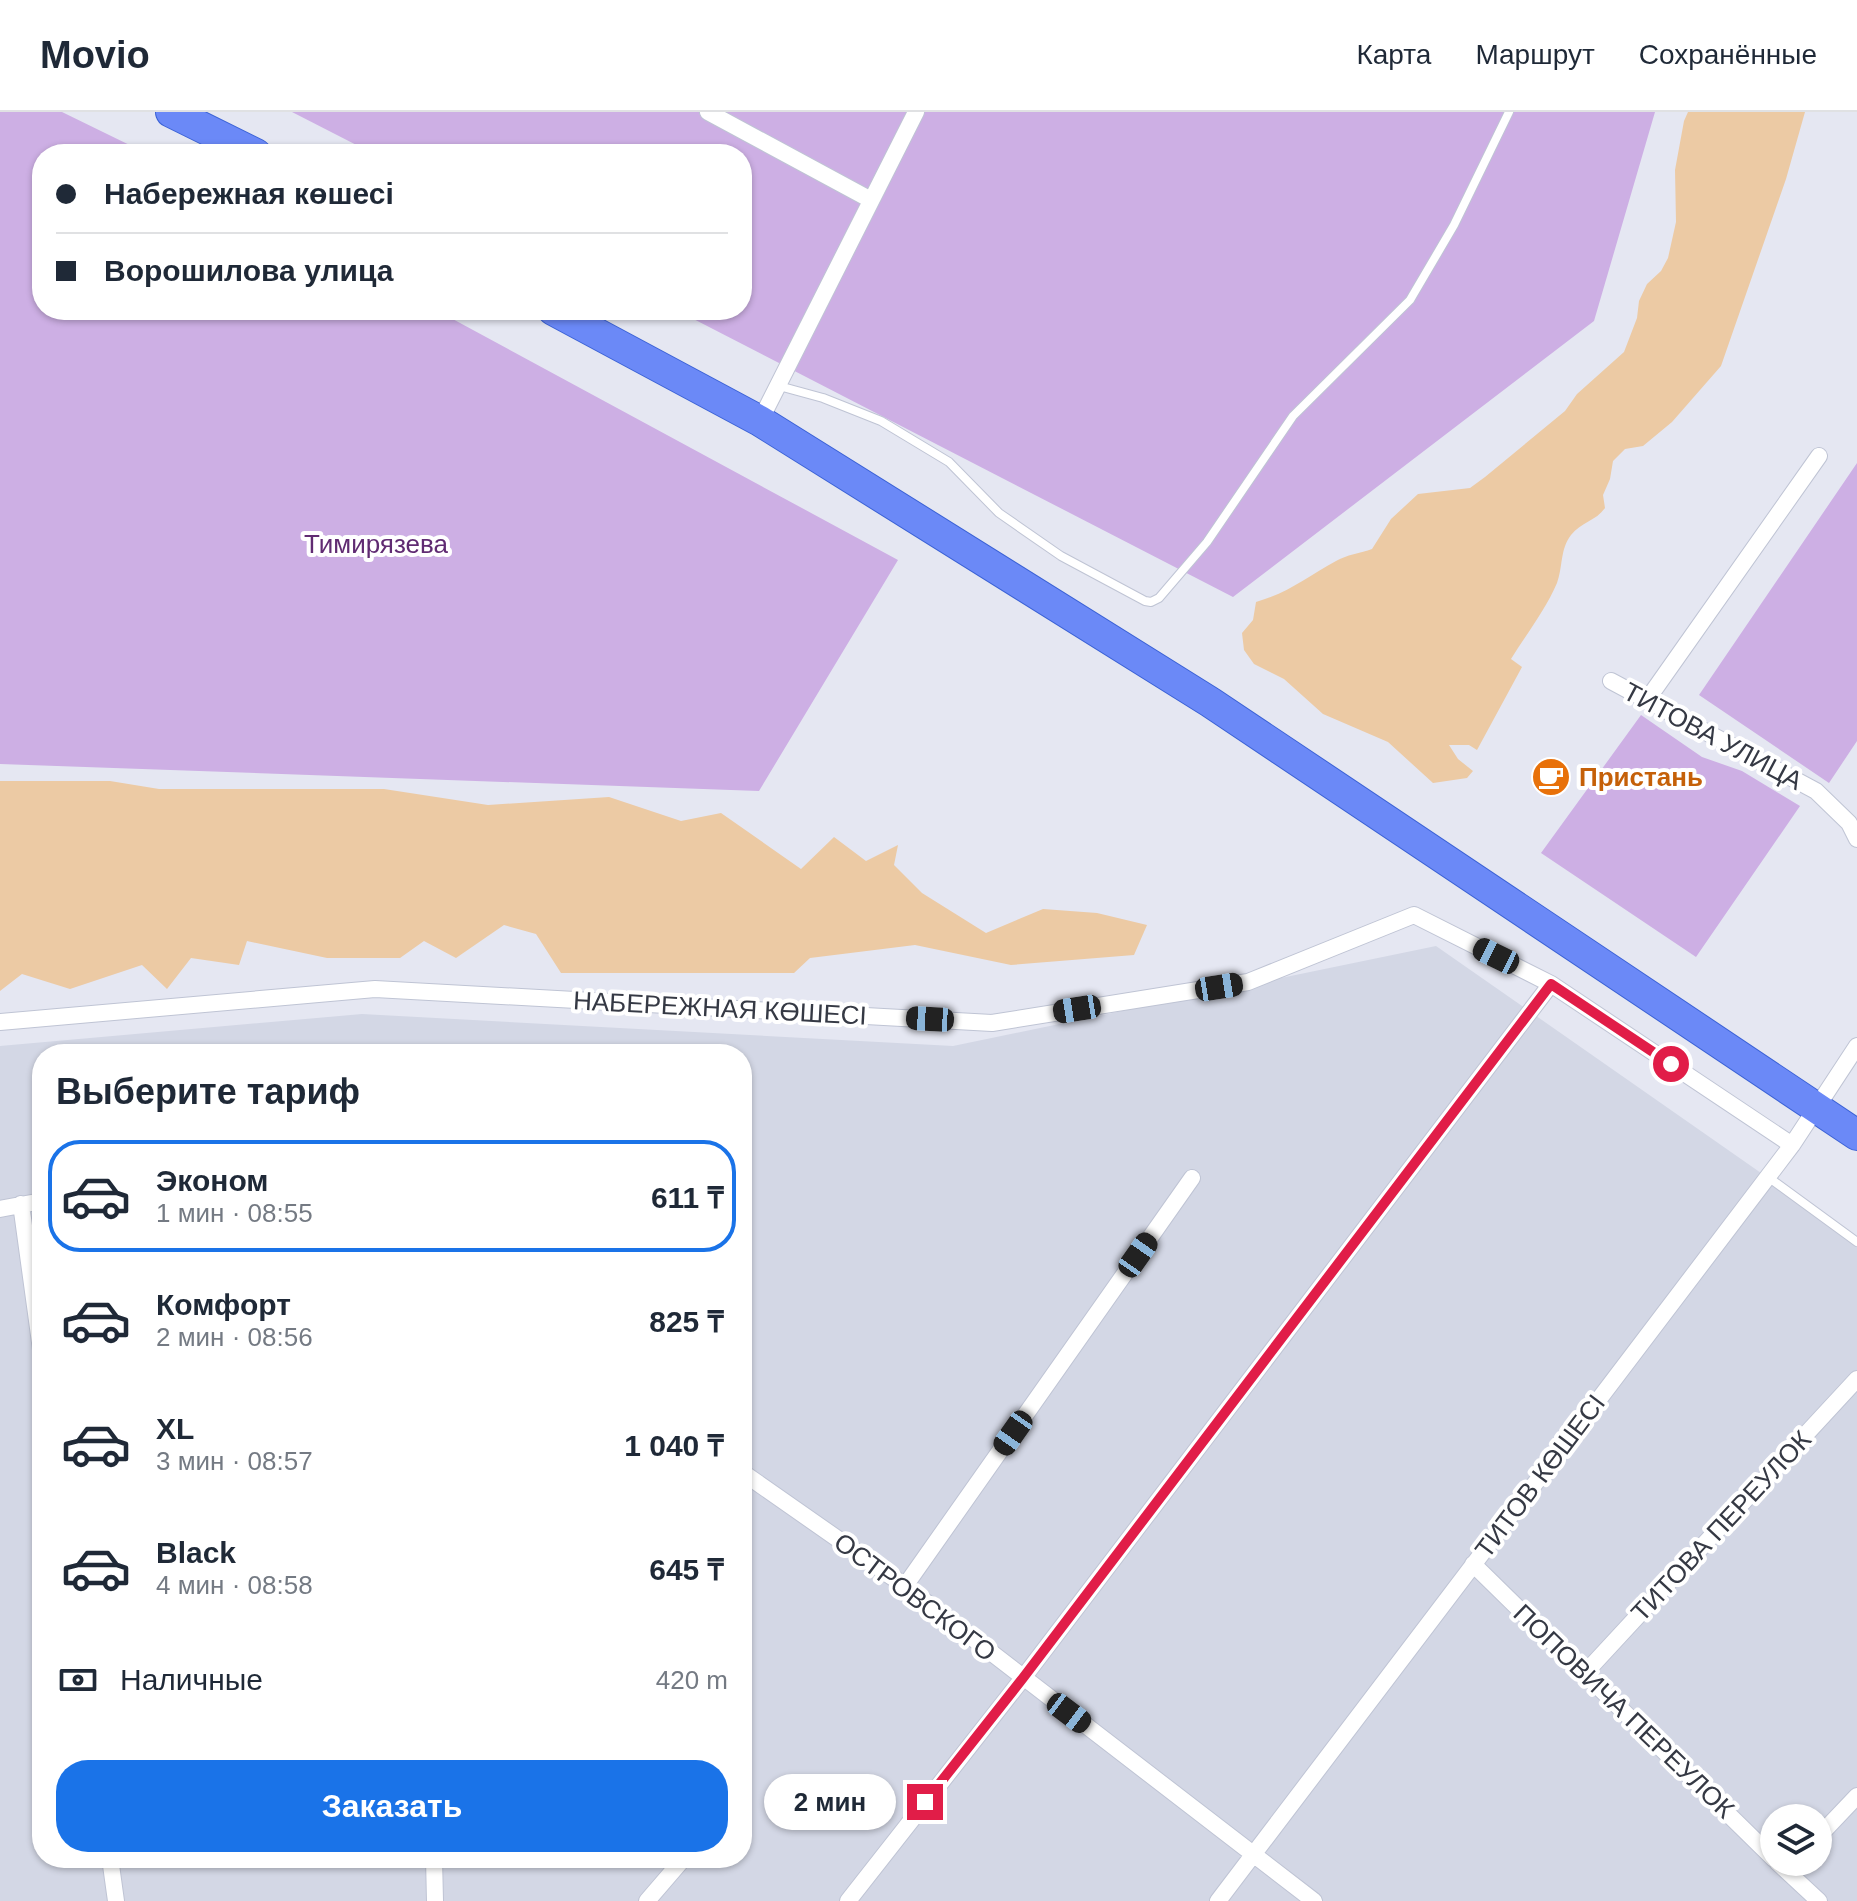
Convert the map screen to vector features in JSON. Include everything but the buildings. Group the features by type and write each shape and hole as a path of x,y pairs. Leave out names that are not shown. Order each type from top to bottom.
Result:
{"highway":[{"path":"171,112 236,144"},
{"path":"572,320 760,421 1210,702 1857,1135"}],"street":[{"path":"708,112 871,200"},
{"path":"760,421 916,112"},
{"path":"1647,700 1819,456"},
{"name":"ТИТОВА УЛИЦА","path":"1611,681 1816,791 1849,823 1857,839"},
{"name":"НАБЕРЕЖНАЯ КӨШЕСІ","path":"0,1022 375,989 992,1023 1248,982 1414,915 1551,984 1792,1145"},
{"path":"848,1901 1023,1678 1551,984"},
{"name":"ТИТОВ КӨШЕСІ","path":"1218,1901 1792,1145 1857,1046"},
{"path":"905,1586 1192,1178"},
{"path":"0,1209 32,1202"},
{"path":"21,1204 32,1284"},
{"name":"ТИТОВА ПЕРЕУЛОК","path":"1585,1673 1857,1379"},
{"name":"ОСТРОВСКОГО","path":"752,1479 905,1586 1314,1901"},
{"name":"ПОПОВИЧА ПЕРЕУЛОК","path":"1473,1564 1760,1841"},
{"path":"1832,1822 1857,1796"},
{"path":"111,1868 116,1901"},
{"path":"434,1868 435,1901"},
{"path":"647,1901 675,1868"},
{"name":"ПОПОВИЧА ПЕРЕУЛОК","path":"1795,1876 1819,1901"}],"lane":[{"path":"779,386 823,398 881,421 949,462 999,513 1061,556 1151,602 1159,598 1207,542 1293,416 1410,300 1454,225 1509,112"},
{"path":"1767,1177 1857,1242"}],"shaded area":[{"path":"1688,112 1805,112 1786,179 1721,366 1672,422 1643,446 1625,449 1613,461 1603,495 1605,508 1567,540 1552,593 1511,659 1522,667 1477,750 1469,745 1449,745 1458,759 1473,771 1467,778 1433,783 1388,742 1323,714 1284,679 1254,664 1244,650 1242,633 1253,620 1256,602 1288,589 1340,559 1372,549 1391,519 1418,494 1470,488 1485,477 1565,411 1577,394 1624,352 1637,318 1639,301 1647,284 1661,271 1668,258 1676,222 1675,170"},
{"path":"0,781 110,781 159,789 384,789 488,805 609,797 681,821 721,813 801,869 834,837 866,861 898,845 894,865 922,893 986,933 1043,909 1097,913 1147,925 1134,955 1011,965 915,945 810,958 794,973 561,973 536,934 504,925 456,958 424,941 400,958 327,958 247,941 239,965 191,958 167,989 142,965 70,989 22,974 0,991"},
{"path":"1436,946 1857,1240 1857,1901 0,1901 0,1046 362,1014 953,1046"}],"green space":[{"name":"Тимирязева","path":"0,112 62,112 128,144 32,144 32,320 454,320 898,560 759,791 0,764"},
{"path":"292,112 1655,112 1594,321 1233,597 695,320 752,320 752,144 354,144"},
{"path":"1857,463 1857,741 1829,783 1699,695"},
{"path":"1641,715 1702,757 1742,771 1800,806 1696,957 1541,853"}],"place":[{"name":"Пристань","path":"1551,777"}],"route":[{"path":"925,1802 1023,1678 1551,984 1671,1064"}]}
